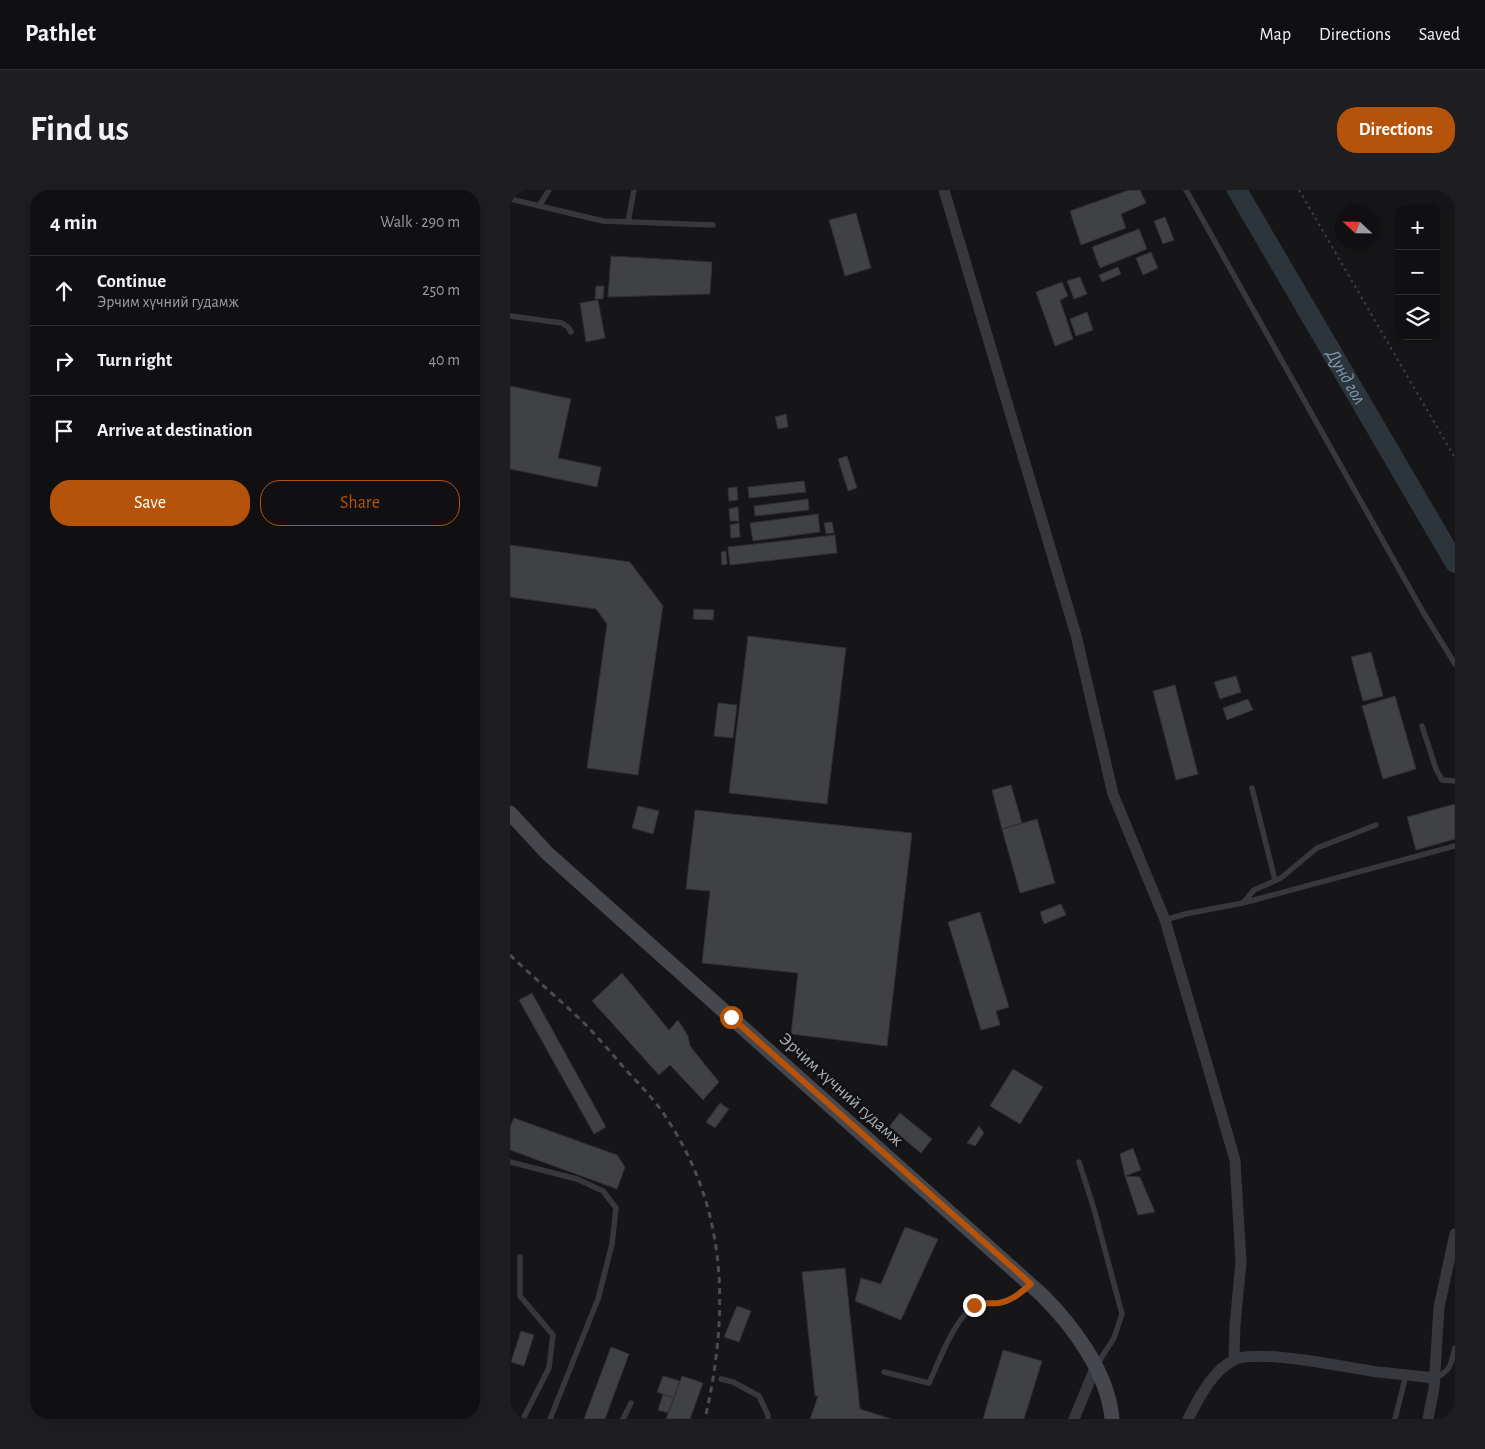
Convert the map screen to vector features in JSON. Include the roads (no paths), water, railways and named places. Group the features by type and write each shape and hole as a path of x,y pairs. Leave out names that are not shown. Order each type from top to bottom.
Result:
{"main road":[{"name":"Эрчим хүчний гудамж","path":"510,813 547,853 1031,1284 1053,1306 1080,1340 1095,1368 1108,1397 1112,1419"}],"street":[{"path":"944,190 1076,635 1112,794 1165,920 1235,1160 1241,1262 1234,1360"},
{"path":"1428,1419 1435,1378 1439,1307 1455,1234"},
{"path":"1188,1419 1206,1388 1223,1367 1244,1356 1270,1356 1435,1378"},
{"path":"1074,1419 1095,1368"}],"lane":[{"path":"539,206 549,190"},
{"path":"628,222 634,190"},
{"path":"1186,190 1423,612 1455,664"},
{"path":"510,199 603,221 713,225"},
{"path":"510,316 562,323 571,332"},
{"path":"1422,726 1436,769 1442,780 1455,782"},
{"path":"1252,788 1275,880"},
{"path":"1242,903 1254,890 1281,878 1317,848 1376,825"},
{"path":"1165,920 1185,914 1242,903 1455,846"},
{"path":"510,1162 577,1179 603,1191 616,1208 612,1244 598,1298 550,1419"},
{"path":"1079,1162 1094,1209 1122,1314 1114,1338 1095,1368"},
{"path":"520,1257 520,1296 553,1334 549,1368 523,1419"},
{"path":"884,1372 929,1383 952,1334 966,1312 978,1304 1005,1301 1016,1296 1031,1284"},
{"path":"1435,1378 1444,1374 1450,1367 1455,1348"},
{"path":"1395,1419 1406,1375"},
{"path":"721,1379 733,1382 759,1396 768,1419"},
{"path":"623,1419 631,1403"}],"waterway":[{"name":"Дунд гол","path":"1237,190 1455,563"}],"railway":[{"path":"510,955 583,1022 653,1100 683,1146 700,1183 711,1221 718,1259 720,1298 718,1338 705,1419"}]}
